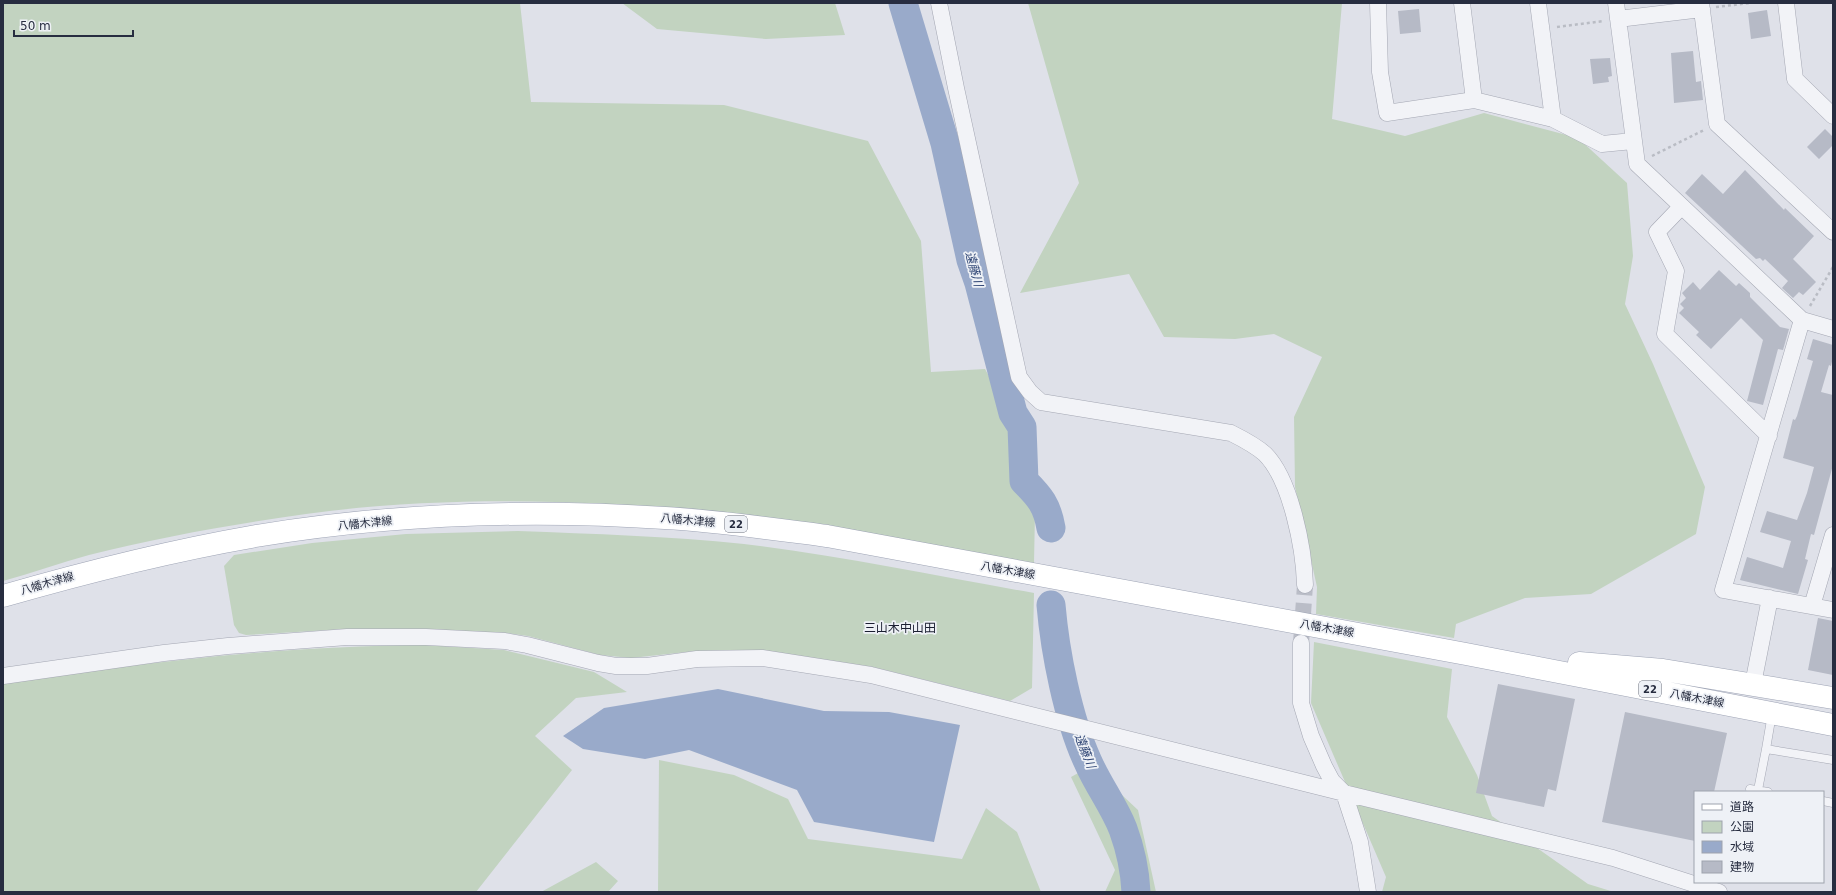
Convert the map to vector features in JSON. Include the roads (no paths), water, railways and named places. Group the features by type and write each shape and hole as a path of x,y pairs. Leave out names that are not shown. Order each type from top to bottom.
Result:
{"main road":[{"name":"八幡木津線","path":"3,596 87,571 145,558 235,540 310,529 406,519 522,514 664,518 827,536 1466,654 1833,725"},
{"name":"八幡木津線","path":"1466,654 1663,670 1833,698"}],"street":[{"path":"939,3 1019,377 1030,392 1042,402 1231,433 1248,441 1265,455 1280,475 1298,534 1304,562 1305,585"},
{"path":"1378,3 1380,72 1387,113 1474,100 1553,119 1602,144 1633,141"},
{"path":"1462,3 1474,100"},
{"path":"1538,3 1553,119"},
{"path":"1616,3 1637,164 1802,320 1833,329"},
{"path":"1786,3 1795,79 1833,116"},
{"path":"1618,20 1702,6 1716,124 1833,232"},
{"path":"1681,207 1657,232 1676,271 1665,334 1769,436"},
{"path":"1802,320 1723,590 1833,610"},
{"path":"1812,606 1833,535"},
{"path":"1752,684 1770,598"},
{"path":"3,676 186,650 347,637 426,637 527,644 598,663 631,667 697,659 762,658 871,675 1344,793 1613,858 1720,892"},
{"path":"1301,643 1301,703 1311,736 1324,766 1332,781 1344,793 1360,842 1368,892"}],"lane":[{"path":"1763,791 1754,789 1766,749 1772,713"},
{"path":"1766,749 1833,760"}],"water":[{"path":"718,689 824,711 889,712 960,725 934,842 814,822 797,790 689,750 645,759 583,749 563,736 604,708"}],"waterway":[{"name":"遠藤川","path":"903,3 945,143 971,260 979,283 1013,413 1022,427 1024,481 1045,507 1051,528"},
{"name":"遠藤川","path":"1051,605 1059,664 1074,726 1092,771 1123,829 1132,860 1136,892"}],"tunnel":[{"path":"1301,643 1305,585"}],"district":[{"name":"三山木中山田","path":"900,628"}]}
